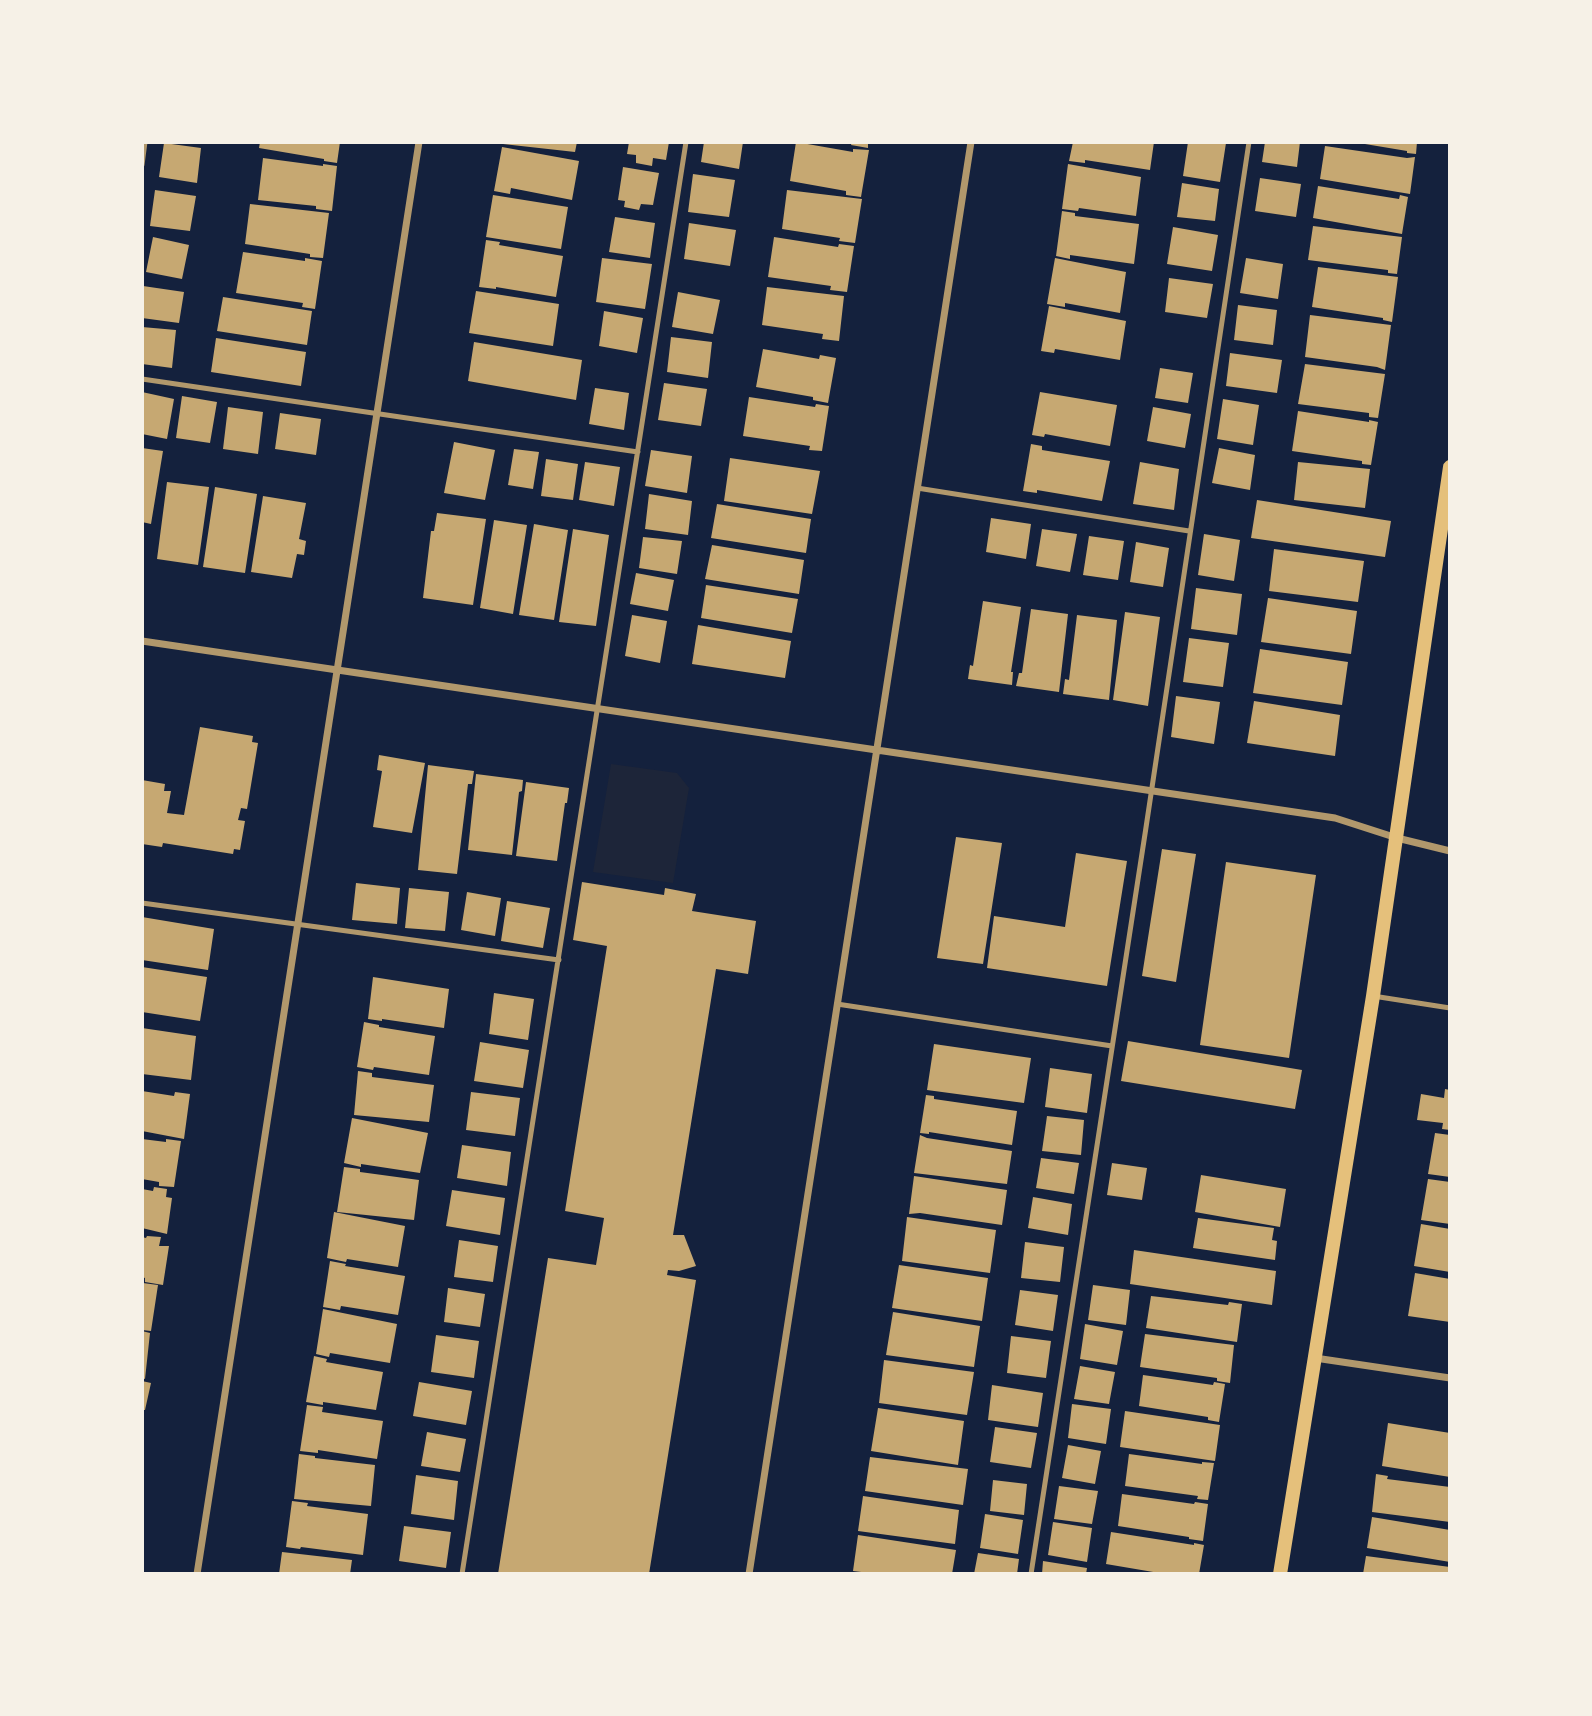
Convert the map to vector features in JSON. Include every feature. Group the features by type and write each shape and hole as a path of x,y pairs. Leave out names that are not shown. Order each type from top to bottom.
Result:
{"main road":[{"path":"1280,1574 1373,996 1450,467"}],"street":[{"path":"197,1574 419,142"},
{"path":"749,1574 971,142"},
{"path":"142,641 1335,818 1397,838 1450,850"},
{"path":"1315,1358 1450,1378"}],"lane":[{"path":"142,165 145,142"},
{"path":"462,1574 686,142"},
{"path":"1031,1574 1249,142"},
{"path":"142,379 638,452"},
{"path":"917,488 1189,531"},
{"path":"142,903 559,960"},
{"path":"1373,996 1450,1008"},
{"path":"837,1004 1112,1046"}],"shaded area":[{"path":"611,764 677,773 689,788 673,883 593,872"}],"building":[{"path":"260,142 340,142 337,163 259,148"},
{"path":"503,142 577,142 575,152"},
{"path":"629,142 669,142 666,160 653,158 652,166 636,163 636,155 627,154"},
{"path":"704,142 743,142 739,169 701,162"},
{"path":"796,142 853,152 853,149 869,150 861,197 846,195 846,191 790,181"},
{"path":"852,142 868,142 868,148 851,145"},
{"path":"1073,142 1154,142 1150,170 1085,160 1085,163 1069,161"},
{"path":"1188,142 1226,143 1220,182 1183,176"},
{"path":"1265,142 1300,142 1297,167 1262,162"},
{"path":"1353,142 1417,142 1416,154 1407,151"},
{"path":"164,143 201,148 197,183 159,177"},
{"path":"1325,146 1415,157 1410,194 1320,179"},
{"path":"502,147 579,161 572,200 511,188 510,194 494,191"},
{"path":"263,158 337,166 332,211 316,209 316,206 258,200"},
{"path":"1068,164 1141,177 1136,216 1079,208 1078,211 1062,209"},
{"path":"623,167 659,173 653,205 641,204 639,210 624,207 625,201 618,200"},
{"path":"693,174 735,180 729,217 688,212"},
{"path":"1260,178 1301,184 1296,217 1255,211"},
{"path":"1182,183 1219,189 1215,221 1177,217"},
{"path":"1318,186 1399,199 1400,195 1408,197 1402,234 1313,218"},
{"path":"155,190 196,196 190,231 150,226"},
{"path":"787,190 862,199 855,243 782,229"},
{"path":"493,195 568,207 561,249 486,237"},
{"path":"250,204 329,213 323,258 245,244"},
{"path":"1062,211 1075,213 1075,216 1139,224 1134,264 1070,255 1070,259 1056,256"},
{"path":"615,217 655,223 650,258 609,252"},
{"path":"689,223 736,230 730,266 684,259"},
{"path":"1313,226 1402,237 1397,274 1388,273 1388,270 1308,260"},
{"path":"1173,227 1218,235 1212,271 1167,264"},
{"path":"153,237 189,245 182,279 146,272"},
{"path":"774,237 838,247 839,244 854,246 847,292 830,290 831,286 768,277"},
{"path":"486,240 500,242 499,245 563,256 556,297 496,287 479,287"},
{"path":"243,252 322,261 315,309 302,307 303,303 236,293"},
{"path":"602,258 652,264 645,309 596,302"},
{"path":"1055,258 1126,272 1120,313 1065,303 1065,307 1047,304"},
{"path":"1246,258 1283,264 1278,299 1240,293"},
{"path":"1318,267 1398,277 1392,322 1383,318 1312,307"},
{"path":"1169,278 1213,284 1207,318 1165,312"},
{"path":"143,286 184,292 179,323 142,318"},
{"path":"767,287 844,296 839,341 822,339 823,334 762,325"},
{"path":"476,291 559,304 553,346 469,333"},
{"path":"678,292 720,300 713,334 672,327"},
{"path":"223,297 312,311 307,345 217,331"},
{"path":"1238,305 1277,310 1273,345 1234,340"},
{"path":"1049,306 1126,321 1120,360 1055,349 1054,353 1041,351"},
{"path":"604,311 643,318 637,353 599,346"},
{"path":"1310,315 1391,325 1385,370 1305,357"},
{"path":"142,327 176,330 172,368 142,364"},
{"path":"671,337 712,342 708,378 667,372"},
{"path":"216,338 306,352 301,386 211,372"},
{"path":"474,342 582,360 576,400 468,381"},
{"path":"763,349 819,359 820,355 836,358 828,403 813,400 813,397 756,387"},
{"path":"1230,353 1282,360 1277,393 1226,386"},
{"path":"1305,364 1385,374 1378,418 1369,417 1369,413 1298,404"},
{"path":"1160,368 1193,373 1188,403 1155,398"},
{"path":"664,383 707,389 701,426 658,420"},
{"path":"595,388 629,393 624,430 589,424"},
{"path":"142,392 174,399 167,439 142,434"},
{"path":"1040,392 1117,405 1110,446 1045,434 1044,437 1032,435"},
{"path":"182,396 217,402 210,443 176,438"},
{"path":"749,397 815,407 816,404 829,406 822,451 809,450 810,446 743,436"},
{"path":"1223,399 1259,405 1253,445 1217,439"},
{"path":"228,407 263,412 258,454 223,449"},
{"path":"1153,407 1191,414 1185,448 1147,441"},
{"path":"1298,411 1378,422 1371,465 1362,464 1362,461 1292,451"},
{"path":"280,413 321,419 316,455 275,449"},
{"path":"454,442 495,450 485,500 444,493"},
{"path":"1031,444 1042,446 1042,450 1110,461 1102,501 1037,490 1037,493 1023,491"},
{"path":"142,448 163,451 151,524 142,522"},
{"path":"1219,448 1255,455 1250,490 1212,483"},
{"path":"514,449 539,452 533,489 508,485"},
{"path":"651,450 692,456 687,493 645,486"},
{"path":"730,458 820,471 812,514 724,501"},
{"path":"546,459 578,464 573,500 541,496"},
{"path":"585,462 620,467 614,506 579,500"},
{"path":"1140,462 1179,469 1174,510 1133,504"},
{"path":"1298,462 1370,469 1365,508 1294,500"},
{"path":"167,482 209,487 198,565 157,559"},
{"path":"215,487 257,494 245,573 203,567"},
{"path":"649,494 692,501 688,535 645,529"},
{"path":"263,496 306,503 299,539 306,541 304,555 297,554 292,578 251,572"},
{"path":"1257,500 1391,521 1385,557 1251,538"},
{"path":"717,504 811,519 806,553 711,538"},
{"path":"437,513 486,519 473,605 423,598 431,531 434,531"},
{"path":"991,518 1031,524 1026,559 986,552"},
{"path":"494,520 527,525 513,614 480,608"},
{"path":"534,524 568,530 554,620 519,615"},
{"path":"573,529 609,535 596,626 559,622"},
{"path":"1042,529 1077,534 1070,572 1036,566"},
{"path":"1204,534 1240,540 1234,581 1198,575"},
{"path":"1089,536 1124,541 1118,580 1083,575"},
{"path":"643,537 682,541 677,574 639,568"},
{"path":"1136,542 1169,548 1163,587 1130,582"},
{"path":"712,545 804,560 799,594 705,579"},
{"path":"1274,549 1364,561 1358,602 1269,591"},
{"path":"636,573 674,580 668,611 630,604"},
{"path":"706,585 798,599 792,633 701,618"},
{"path":"1196,588 1242,594 1237,635 1191,629"},
{"path":"1268,598 1357,611 1351,654 1261,642"},
{"path":"983,601 1021,607 1011,672 1012,685 968,679 970,665 973,666"},
{"path":"1031,609 1068,614 1059,692 1016,686 1019,673 1022,673"},
{"path":"1125,612 1160,617 1148,706 1113,700"},
{"path":"632,615 667,621 660,663 625,656"},
{"path":"1077,615 1117,620 1109,700 1063,694 1065,679 1069,680"},
{"path":"698,625 791,641 785,678 692,664"},
{"path":"1189,638 1229,643 1223,687 1183,682"},
{"path":"1260,649 1348,662 1342,705 1253,693"},
{"path":"1176,696 1220,702 1214,744 1171,737"},
{"path":"1254,701 1340,715 1335,756 1247,743"},
{"path":"200,727 253,736 252,742 258,743 247,809 241,808 238,820 245,821 240,850 234,849 233,854 163,843 162,847 142,844 142,780 165,784 164,791 171,791 167,813 184,815"},
{"path":"379,755 425,763 412,833 373,827 382,771 377,770"},
{"path":"428,765 474,771 472,784 468,784 457,874 418,870"},
{"path":"476,774 523,780 522,791 519,792 512,855 468,850"},
{"path":"526,782 569,788 557,861 516,856"},
{"path":"956,837 1002,843 983,964 937,958"},
{"path":"1162,849 1196,854 1176,982 1142,976"},
{"path":"1076,853 1127,861 1107,986 987,968 994,916 1065,927"},
{"path":"1226,862 1316,875 1289,1058 1200,1045"},
{"path":"582,882 664,895 665,888 696,894 692,911 756,921 748,974 716,969 673,1235 684,1235 696,1266 679,1271 668,1270 667,1275 696,1280 649,1574 498,1574 548,1258 596,1265 604,1218 565,1211 607,946 573,940"},
{"path":"356,883 400,888 397,924 352,920"},
{"path":"409,888 449,892 445,931 405,928"},
{"path":"467,892 501,898 495,936 461,930"},
{"path":"507,901 550,908 543,948 501,941"},
{"path":"142,917 214,929 208,970 142,960"},
{"path":"142,967 207,977 200,1021 142,1012"},
{"path":"373,977 449,989 444,1028 368,1019"},
{"path":"494,993 534,999 528,1040 489,1034"},
{"path":"364,1022 435,1036 429,1075 357,1067"},
{"path":"142,1028 196,1036 191,1080 142,1074"},
{"path":"1128,1041 1302,1070 1295,1109 1121,1081"},
{"path":"480,1042 529,1050 523,1088 474,1081"},
{"path":"934,1044 1031,1058 1024,1103 927,1090"},
{"path":"1050,1068 1092,1074 1087,1113 1045,1107"},
{"path":"358,1071 372,1073 372,1077 434,1085 429,1122 354,1115"},
{"path":"1445,1089 1450,1090 1450,1130 1442,1129 1443,1123 1417,1120 1421,1094 1444,1098"},
{"path":"142,1091 174,1096 175,1092 190,1094 184,1139 142,1131"},
{"path":"471,1092 520,1098 515,1136 466,1130"},
{"path":"926,1095 934,1096 934,1099 1017,1111 1012,1145 929,1132 920,1133"},
{"path":"1047,1116 1084,1120 1081,1155 1042,1151"},
{"path":"352,1118 428,1133 420,1173 344,1163"},
{"path":"1435,1133 1450,1135 1450,1177 1428,1174"},
{"path":"920,1135 1012,1151 1007,1184 914,1173"},
{"path":"142,1139 181,1141 174,1187 159,1186 159,1182 142,1179"},
{"path":"462,1145 511,1152 507,1186 457,1178"},
{"path":"1041,1158 1079,1163 1074,1194 1036,1188"},
{"path":"1112,1163 1147,1168 1142,1200 1107,1195"},
{"path":"344,1167 360,1169 360,1172 419,1180 414,1220 337,1212"},
{"path":"1201,1175 1286,1189 1280,1227 1195,1212"},
{"path":"914,1176 1007,1190 1002,1225 920,1213 909,1214"},
{"path":"1428,1179 1450,1182 1450,1224 1421,1220"},
{"path":"154,1187 167,1189 166,1197 172,1198 167,1234 142,1228 142,1189 153,1191"},
{"path":"452,1190 505,1198 500,1235 446,1226"},
{"path":"1033,1197 1072,1204 1068,1235 1028,1228"},
{"path":"334,1212 405,1226 398,1267 327,1258"},
{"path":"907,1217 996,1230 990,1273 902,1261"},
{"path":"1198,1218 1274,1228 1272,1240 1277,1241 1275,1260 1193,1248"},
{"path":"1421,1224 1450,1229 1450,1272 1414,1266"},
{"path":"142,1237 161,1237 159,1246 169,1246 163,1285 145,1282 142,1277"},
{"path":"459,1240 498,1246 493,1282 454,1277"},
{"path":"1025,1242 1064,1247 1060,1282 1021,1278"},
{"path":"1134,1250 1276,1271 1272,1305 1130,1284"},
{"path":"330,1261 405,1276 398,1315 341,1306 340,1310 323,1307"},
{"path":"899,1265 988,1278 982,1321 892,1308"},
{"path":"1415,1273 1450,1279 1450,1322 1408,1316"},
{"path":"143,1283 158,1285 151,1331 142,1330"},
{"path":"1093,1285 1130,1290 1126,1325 1088,1320"},
{"path":"448,1288 485,1294 480,1327 444,1322"},
{"path":"1020,1290 1058,1295 1053,1331 1015,1325"},
{"path":"1151,1296 1228,1305 1229,1302 1242,1304 1237,1342 1146,1328"},
{"path":"323,1309 397,1324 390,1363 330,1353 329,1357 316,1354"},
{"path":"893,1312 980,1326 974,1367 886,1355"},
{"path":"1085,1324 1123,1331 1117,1365 1080,1359"},
{"path":"142,1331 150,1333 145,1379 142,1378"},
{"path":"1145,1334 1234,1345 1230,1383 1217,1381 1217,1378 1140,1367"},
{"path":"436,1335 479,1341 474,1378 431,1372"},
{"path":"1011,1336 1051,1341 1046,1378 1007,1373"},
{"path":"314,1356 327,1359 326,1362 383,1372 376,1410 306,1402"},
{"path":"884,1360 974,1372 967,1415 879,1403"},
{"path":"1080,1366 1115,1372 1109,1404 1074,1399"},
{"path":"1143,1375 1213,1385 1214,1382 1225,1384 1219,1422 1208,1420 1208,1417 1139,1406"},
{"path":"142,1381 151,1383 145,1410 142,1410"},
{"path":"419,1382 472,1391 466,1425 413,1416"},
{"path":"992,1385 1043,1393 1038,1427 988,1420"},
{"path":"1072,1404 1111,1409 1106,1444 1068,1438"},
{"path":"307,1405 323,1407 322,1412 383,1421 377,1459 318,1450 318,1453 300,1451"},
{"path":"878,1408 964,1421 958,1465 871,1451"},
{"path":"1125,1411 1220,1425 1215,1461 1120,1447"},
{"path":"1388,1423 1450,1433 1450,1477 1382,1466"},
{"path":"995,1427 1037,1433 1031,1468 990,1462"},
{"path":"427,1432 466,1439 460,1472 421,1466"},
{"path":"1068,1445 1101,1451 1095,1484 1062,1478"},
{"path":"299,1454 375,1465 371,1506 294,1499"},
{"path":"1129,1454 1202,1464 1214,1463 1208,1500 1197,1499 1198,1496 1125,1486"},
{"path":"870,1457 968,1469 963,1505 865,1491"},
{"path":"1376,1474 1388,1476 1387,1479 1450,1487 1450,1522 1372,1512"},
{"path":"416,1475 458,1481 454,1520 411,1514"},
{"path":"993,1480 1027,1484 1024,1515 990,1511"},
{"path":"1059,1486 1098,1491 1092,1524 1054,1519"},
{"path":"1122,1494 1208,1504 1203,1541 1118,1526"},
{"path":"863,1496 959,1510 955,1544 858,1531"},
{"path":"292,1501 308,1503 307,1506 368,1514 363,1555 286,1547"},
{"path":"985,1514 1023,1520 1018,1554 980,1548"},
{"path":"1372,1517 1450,1530 1450,1562 1367,1548"},
{"path":"1053,1522 1092,1528 1087,1562 1048,1555"},
{"path":"404,1526 451,1532 446,1568 399,1561"},
{"path":"1111,1532 1204,1545 1199,1574 1165,1574 1106,1564"},
{"path":"858,1535 956,1550 952,1574 878,1574 853,1571"},
{"path":"282,1552 352,1560 350,1574 279,1574"},
{"path":"978,1553 1019,1559 1017,1574 974,1574"},
{"path":"1366,1556 1450,1567 1450,1574 1363,1574"},
{"path":"1043,1561 1087,1568 1086,1574 1042,1574"}]}
